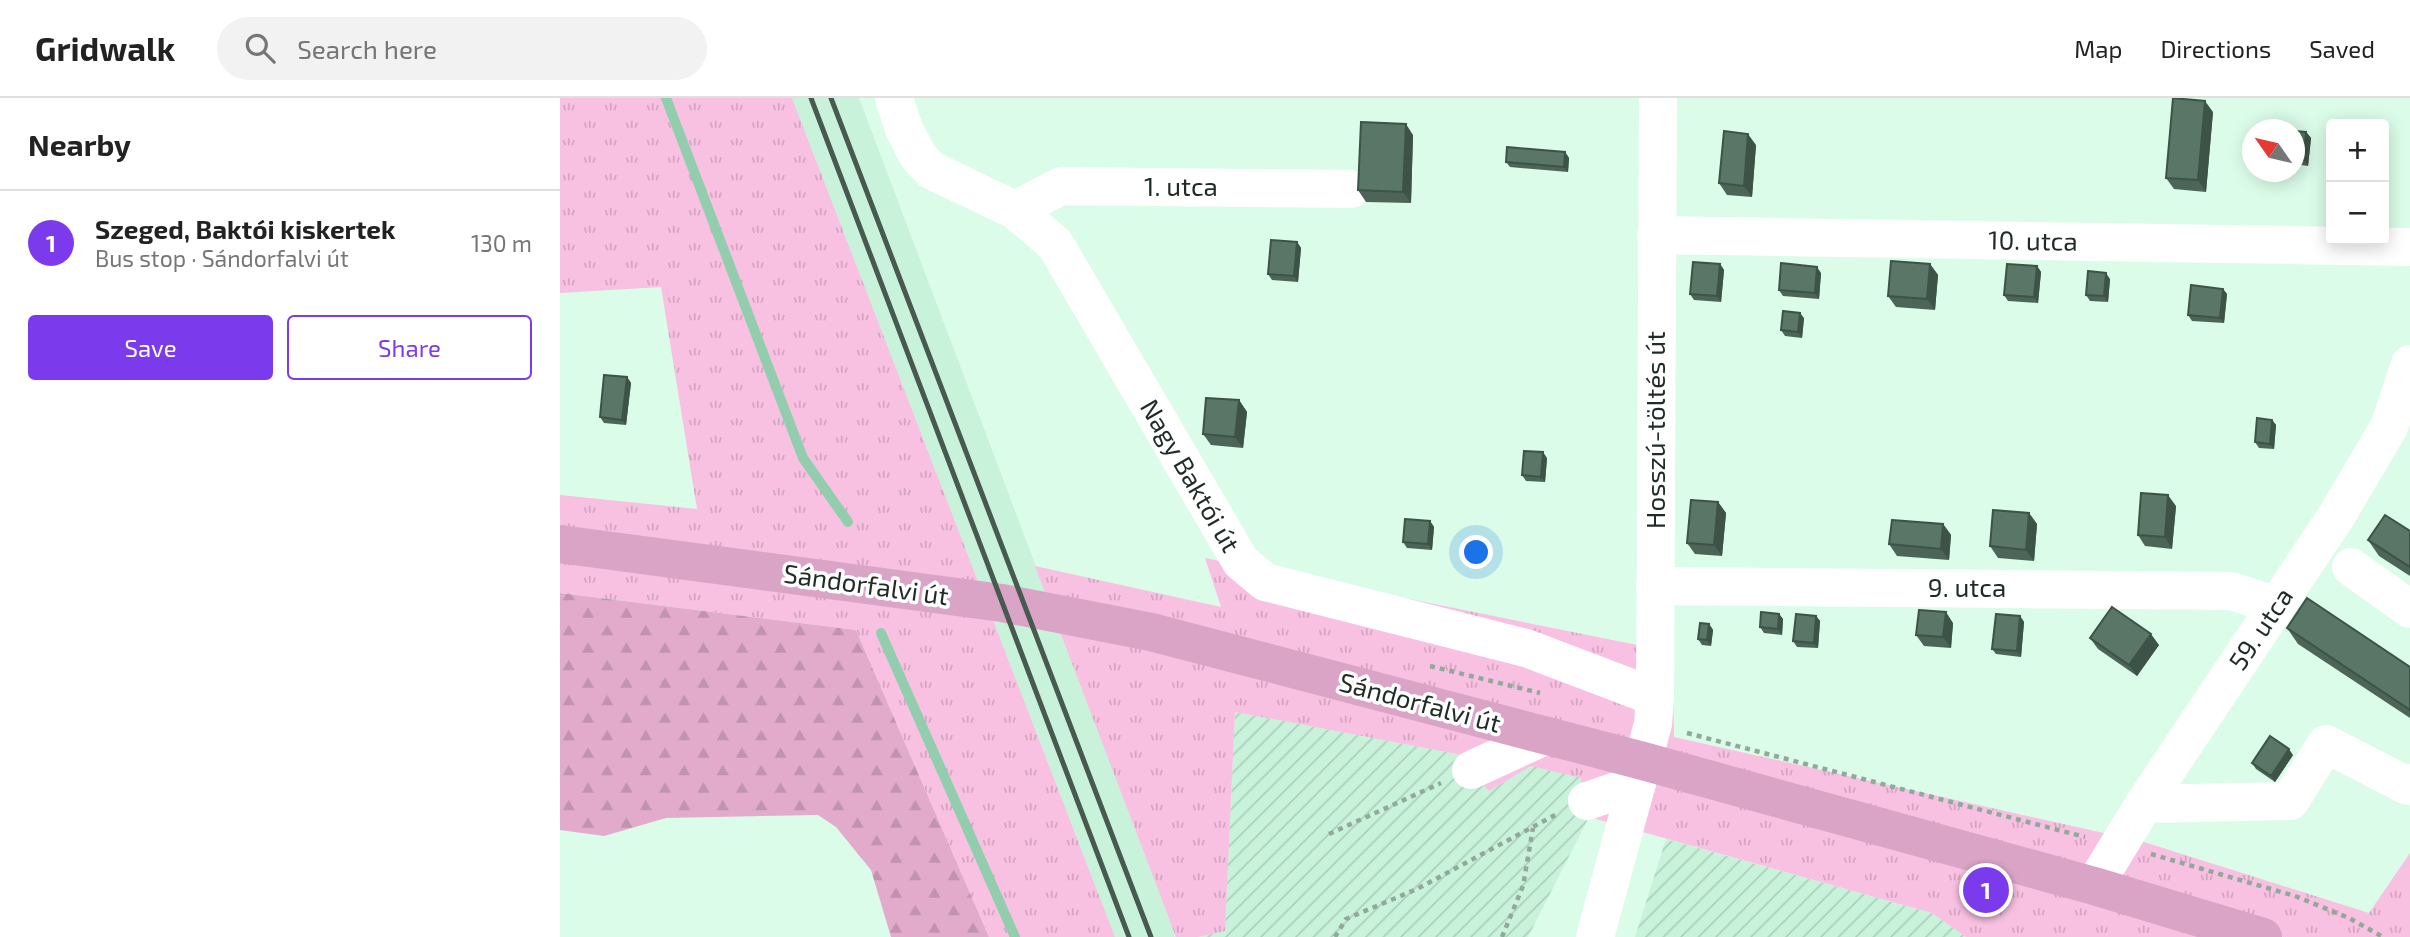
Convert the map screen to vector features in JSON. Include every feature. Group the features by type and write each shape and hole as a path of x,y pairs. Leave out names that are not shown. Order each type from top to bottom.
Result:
{"main road":[{"name":"Sándorfalvi út","path":"560,544 1025,607 1151,632 1545,736 1640,773 2094,886 2263,937"}],"street":[{"name":"Nagy Baktói út","path":"894,98 908,138 918,156 931,170 1015,209 1055,244 1241,562 1265,582 1526,648 1654,711"},
{"name":"Hosszú-töltés út","path":"1595,937 1640,773 1654,711 1658,98"},
{"name":"1. utca","path":"1015,209 1061,186 1351,188"},
{"name":"10. utca","path":"1656,235 2410,247"},
{"name":"59. utca","path":"2094,886 2117,845 2337,515 2389,427 2410,363"},
{"path":"2351,567 2410,609"},
{"name":"9. utca","path":"1655,586 2232,591 2276,606"},
{"path":"1471,770 1545,736"},
{"path":"2144,804 2290,800 2326,744 2408,786 2410,783"},
{"path":"1587,801 1640,773"}],"path":[{"path":"1654,711 2295,895 2349,918 2383,937"},
{"path":"1329,834 1471,770"},
{"path":"1335,937 1346,919 1417,889 1533,827 1523,886 1503,937"}],"shaded area":[{"path":"792,98 859,98 1176,937 1115,937"},
{"path":"1235,712 1457,754 1489,791 1531,766 1582,778 1589,817 1528,937 1198,937 1225,931"},
{"path":"1666,839 1932,913 1966,937 1635,937"}],"green space":[{"path":"560,98 792,98 1115,937 989,937 856,630 560,593 560,495 697,509 661,287 560,293"},
{"path":"1205,558 1672,652 1674,737 2144,842 2369,913 2410,853 2410,937 1966,937 1932,913 1589,817 1581,778 1531,766 1489,791 1457,754 1235,712 1225,931 1198,937 1176,937 1035,566 1221,607"},
{"path":"560,593 856,630 989,937 891,937 871,870 836,827 818,815 666,818 604,836 560,830"}],"building":[{"path":"2173,98 2205,101 2198,180 2166,178"},
{"path":"1361,122 1406,124 1403,192 1358,190"},
{"path":"1724,131 1748,134 1744,186 1719,183"},
{"path":"1507,147 1565,152 1564,167 1506,162"},
{"path":"1271,240 1297,242 1294,276 1268,274"},
{"path":"1891,261 1930,264 1927,299 1888,296"},
{"path":"1693,262 1720,264 1717,296 1690,294"},
{"path":"1781,263 1817,267 1815,293 1779,290"},
{"path":"2007,264 2037,266 2034,297 2004,295"},
{"path":"2088,271 2106,273 2104,296 2086,295"},
{"path":"2191,285 2223,289 2220,318 2188,315"},
{"path":"1783,311 1800,313 1798,332 1781,330"},
{"path":"604,375 627,377 622,420 600,417"},
{"path":"1206,398 1239,400 1235,437 1203,434"},
{"path":"2257,418 2272,420 2270,444 2255,442"},
{"path":"1524,451 1543,452 1541,477 1522,475"},
{"path":"2141,493 2168,495 2165,537 2138,535"},
{"path":"1691,500 1718,502 1714,545 1687,543"},
{"path":"1993,510 2029,513 2026,550 1990,546"},
{"path":"2385,515 2410,531 2410,567 2368,540"},
{"path":"1405,519 1430,521 1428,544 1403,542"},
{"path":"1892,520 1943,524 1941,549 1889,544"},
{"path":"2307,598 2410,667 2410,710 2287,628"},
{"path":"2112,607 2151,634 2129,665 2090,638"},
{"path":"1919,610 1946,612 1943,637 1916,635"},
{"path":"1761,612 1779,614 1778,629 1760,627"},
{"path":"1796,614 1816,616 1814,643 1793,641"},
{"path":"1996,614 2020,616 2017,651 1992,649"},
{"path":"1700,623 1709,624 1707,640 1698,639"},
{"path":"2270,736 2289,749 2271,776 2252,763"}],"waterway":[{"path":"666,98 803,458 848,522"},
{"path":"881,633 1015,937"}],"railway":[{"path":"811,98 1129,937"},
{"path":"831,98 1151,937"}],"place":[{"name":"Szeged, Baktói kiskertek","path":"1986,890"}]}
